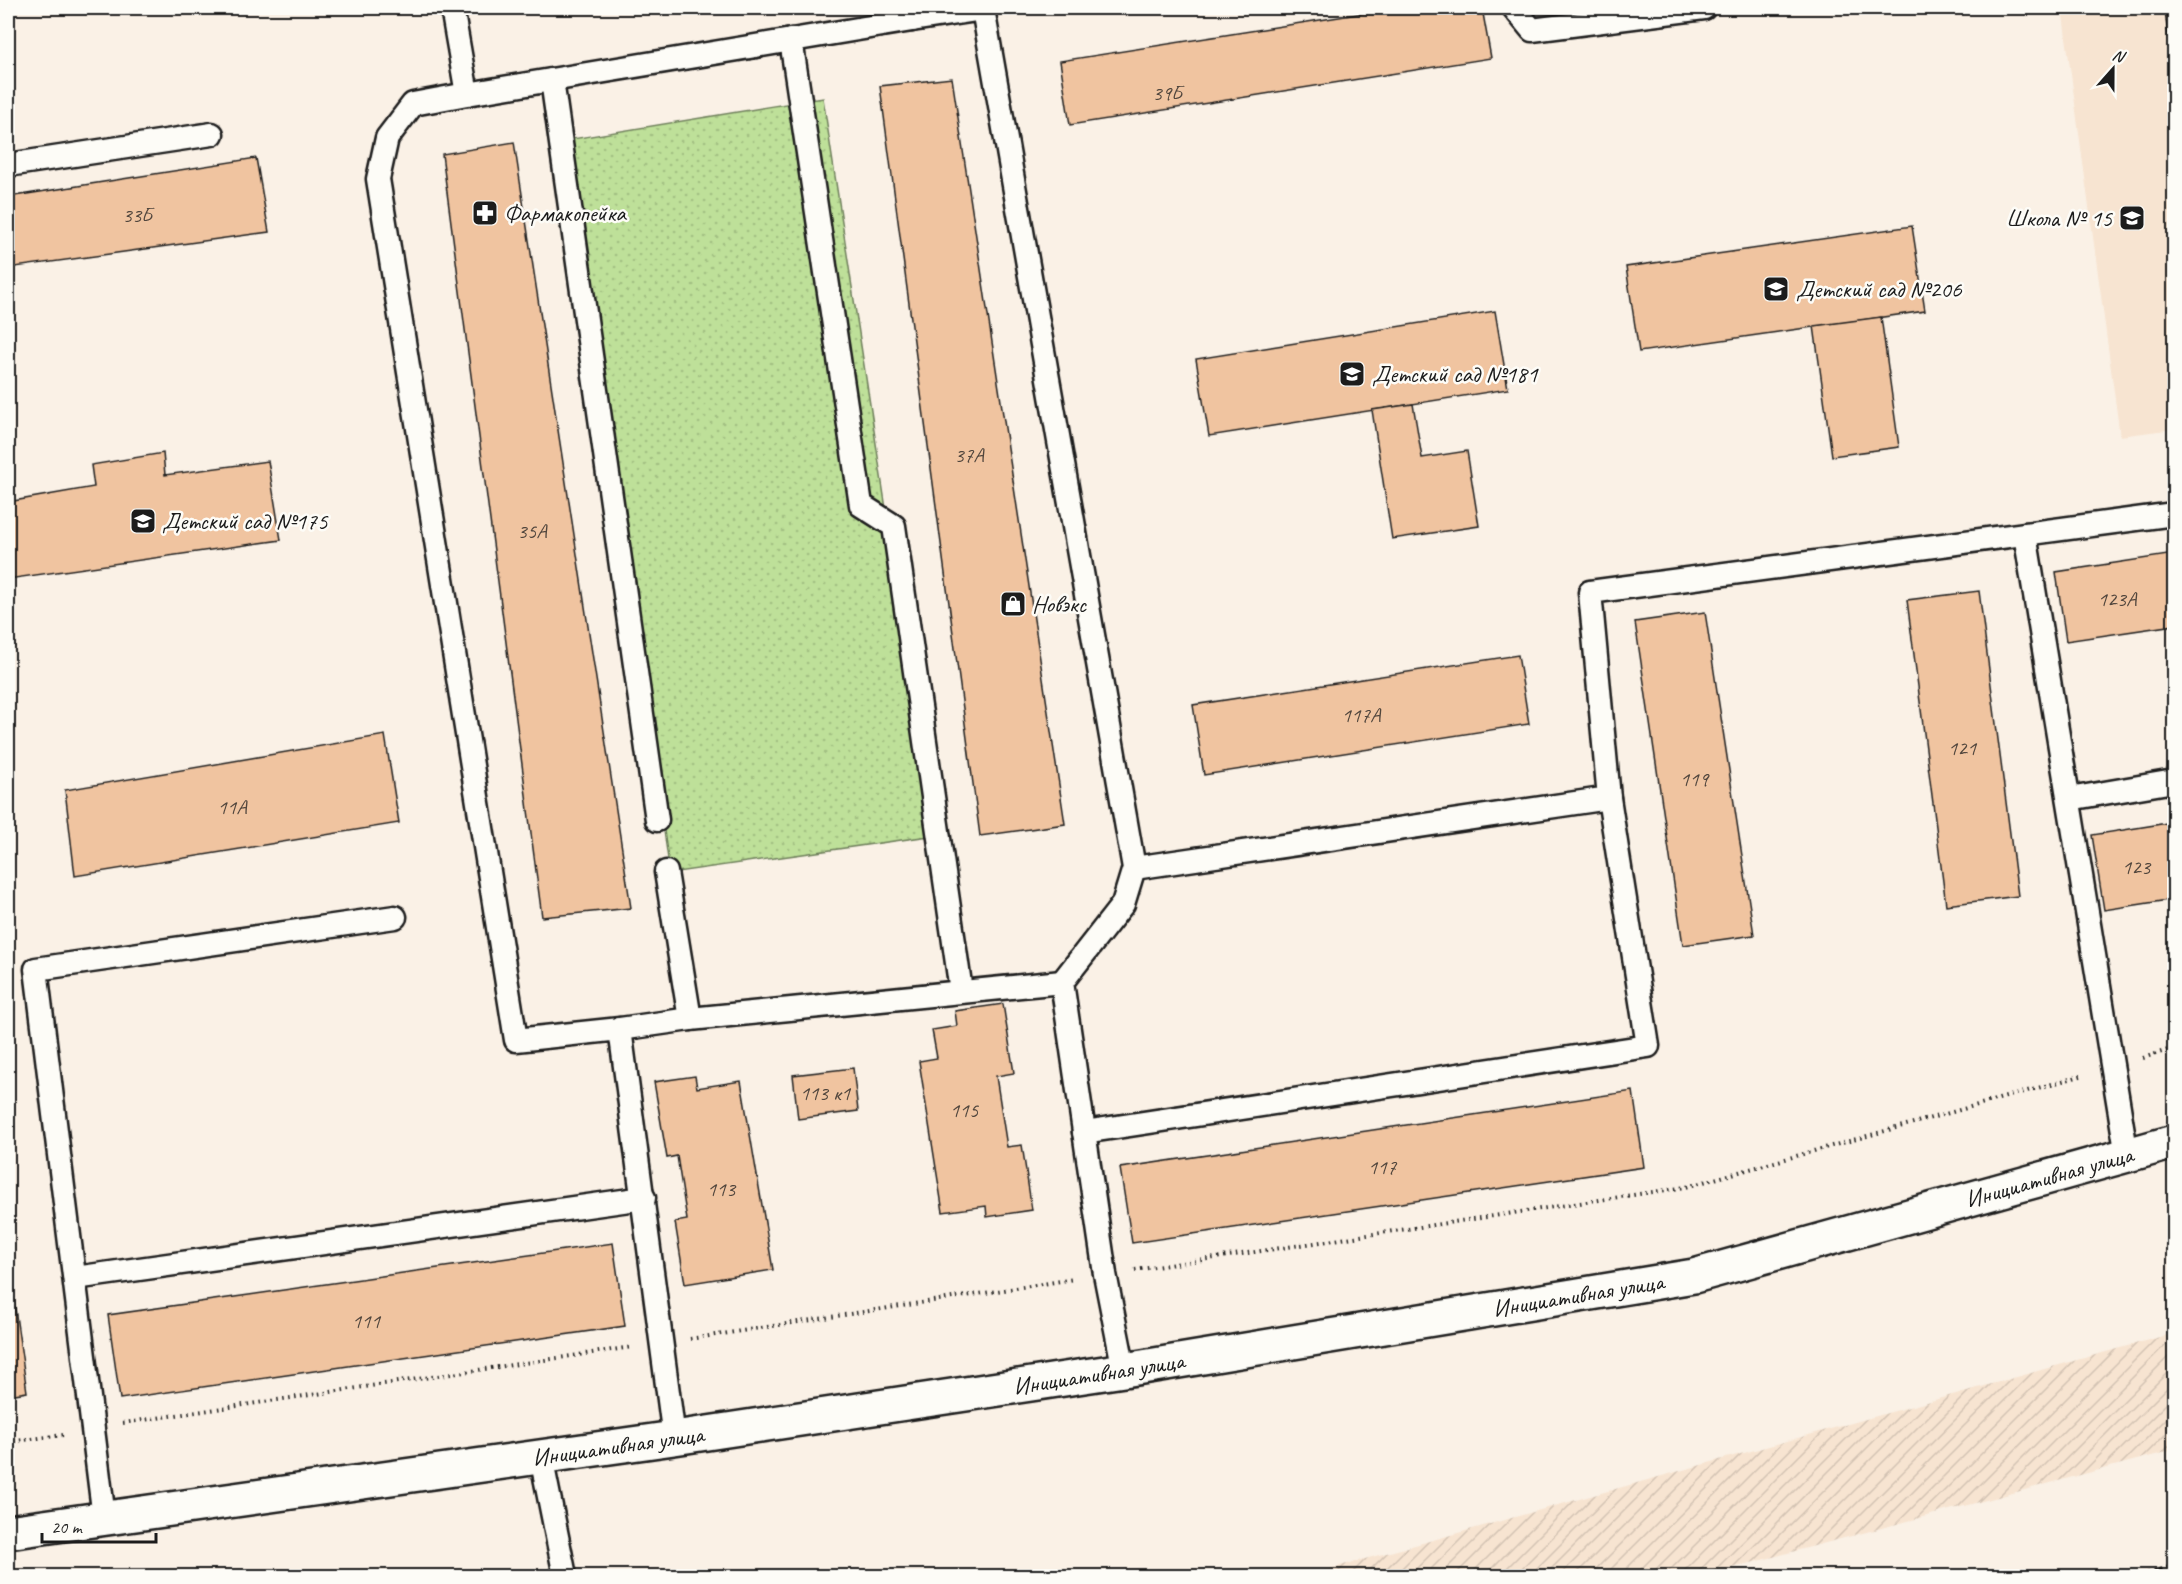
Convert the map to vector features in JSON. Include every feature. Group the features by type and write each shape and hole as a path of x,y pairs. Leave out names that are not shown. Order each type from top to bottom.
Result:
{"street":[{"name":"Инициативная улица","path":"8,1532 674,1438 1124,1370 1694,1276 2175,1142"}],"lane":[{"path":"452,8 467,94"},
{"path":"1062,982 690,1019 516,1040 378,179 387,138 413,104 791,40 911,14 988,8 1134,868 1123,904 1062,982 1105,1274 1124,1370"},
{"path":"1514,8 1532,30 1704,8"},
{"path":"791,40 861,505 894,526 962,991"},
{"path":"552,80 657,820"},
{"path":"8,165 212,134"},
{"path":"1084,1132 1648,1046 1609,798 1590,592 2175,514"},
{"path":"2025,534 2127,1156"},
{"path":"2069,799 2175,781"},
{"path":"1134,868 1609,798"},
{"path":"666,872 690,1019"},
{"path":"104,1518 36,969 395,917"},
{"path":"620,1029 674,1438"},
{"path":"75,1278 644,1198"},
{"path":"541,1456 565,1576"}],"shaded area":[{"name":"Школа № 15","path":"2062,8 2174,8 2174,429 2120,436"},
{"path":"2174,1333 2174,1450 1702,1576 1304,1576"}],"green space":[{"path":"823,98 936,835 670,873 566,140"}],"building":[{"path":"1396,8 1482,8 1491,58 1070,125 1060,61"},
{"path":"2174,11 2174,80 2165,12"},
{"path":"952,78 1065,824 980,836 880,86"},
{"path":"514,142 631,908 542,917 442,154"},
{"path":"256,158 269,232 8,268 8,197"},
{"name":"Детский сад №206","path":"1912,226 1925,311 1639,352 1626,267"},
{"name":"Детский сад №181","path":"1495,311 1508,389 1209,436 1196,359"},
{"path":"1881,317 1899,447 1832,456 1814,326"},
{"path":"1413,404 1422,458 1467,451 1479,526 1392,539 1372,410"},
{"name":"Детский сад №175","path":"163,453 165,475 268,461 281,540 8,579 8,502 94,487 91,465"},
{"path":"2174,554 2174,625 2066,641 2056,572"},
{"path":"1979,591 2018,896 1946,905 1907,600"},
{"path":"1705,612 1754,935 1683,945 1635,622"},
{"path":"1518,655 1529,724 1204,775 1193,705"},
{"path":"385,735 399,823 75,876 65,790"},
{"path":"2174,822 2174,899 2104,910 2092,835"},
{"path":"1003,1004 1014,1073 996,1076 1007,1147 1022,1145 1032,1210 987,1217 986,1206 943,1212 919,1061 937,1058 932,1030 957,1026 955,1011"},
{"path":"853,1068 858,1111 798,1119 793,1075"},
{"path":"695,1076 697,1088 741,1081 773,1270 685,1284 675,1222 687,1220 677,1156 667,1158 654,1082"},
{"path":"1633,1091 1644,1167 1132,1243 1120,1168"},
{"path":"613,1243 625,1326 120,1399 108,1315"},
{"path":"8,1260 27,1392 8,1395"}],"railway":[{"path":"2141,1576 2174,1566"}],"place":[{"name":"Фармакопейка","path":"485,213"},
{"name":"Школа № 15","path":"2132,218"},
{"name":"Детский сад №206","path":"1776,289"},
{"name":"Детский сад №181","path":"1352,374"},
{"name":"Детский сад №175","path":"143,521"},
{"name":"Новэкс","path":"1013,604"}]}
